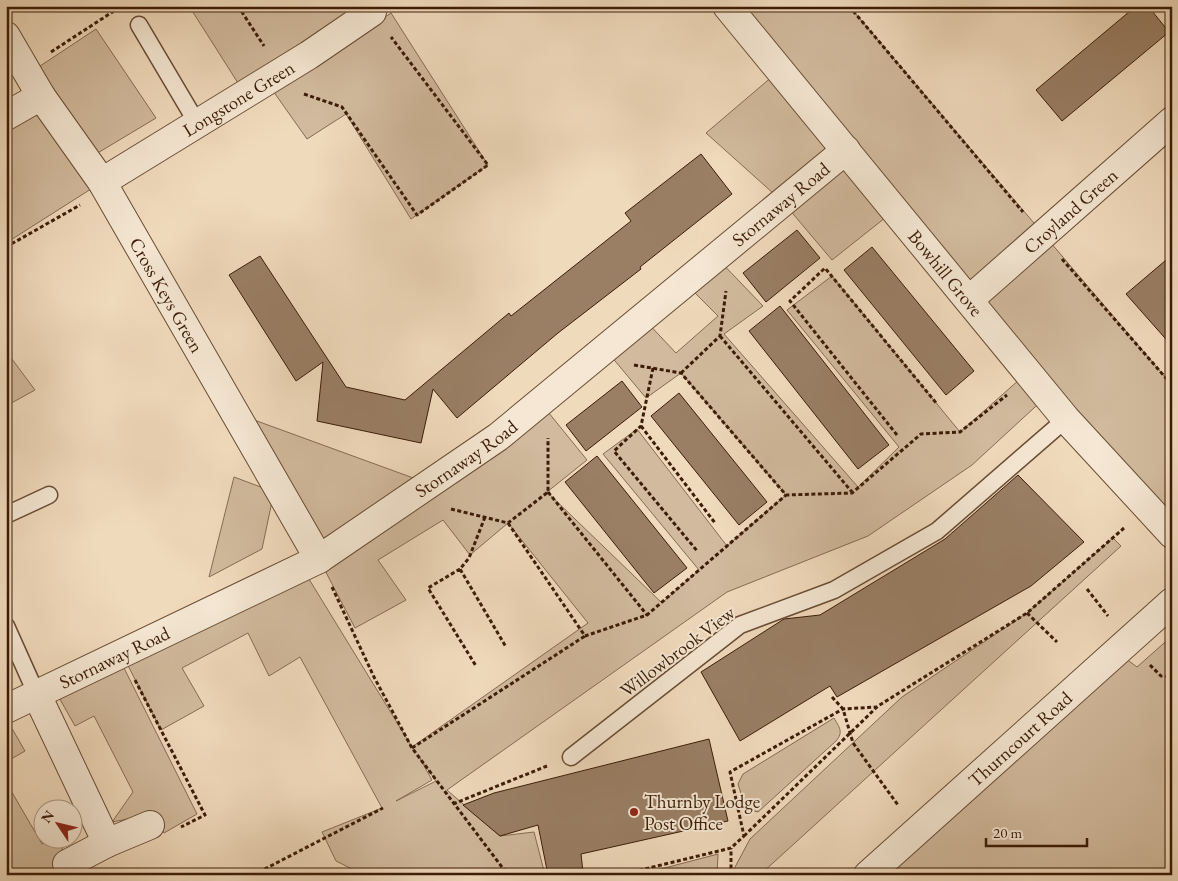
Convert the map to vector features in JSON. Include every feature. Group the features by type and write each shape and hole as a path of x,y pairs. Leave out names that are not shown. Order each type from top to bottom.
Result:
{"street":[{"name":"Bowhill Grove","path":"727,6 1066,419 1172,534"},
{"name":"Longstone Green","path":"104,186 372,12"},
{"name":"Cross Keys Green","path":"6,36 41,96 104,186 319,560"},
{"path":"6,116 41,96"},
{"name":"Croyland Green","path":"969,300 1172,121"},
{"name":"Stornaway Road","path":"6,709 121,652 319,560 498,437 846,150"},
{"name":"Thurncourt Road","path":"868,875 916,829 1172,602"},
{"name":"Stornaway Road","path":"36,693 108,843"},
{"path":"67,864 108,843 161,828"}],"lane":[{"path":"139,25 197,124"},
{"name":"Willowbrook View","path":"571,756 740,625 834,590 937,531 1066,419"},
{"path":"6,515 48,495"},
{"path":"6,626 36,693"}],"path":[{"path":"25,68 122,6"},
{"path":"238,6 273,77 342,107 417,215 488,164 372,12"},
{"path":"849,6 1042,236 1172,385"},
{"path":"6,247 104,186"},
{"path":"681,373 720,336 728,272 716,257"},
{"path":"897,435 790,302 825,268 937,404"},
{"path":"720,336 852,493"},
{"path":"605,349 618,363 681,373 786,495"},
{"path":"653,368 641,426 614,451 698,552"},
{"path":"412,748 585,636 647,615 786,495 852,493 921,434 960,432 1031,376"},
{"path":"536,406 547,420 548,492 647,615"},
{"path":"641,426 715,523"},
{"path":"424,488 438,506 508,523 585,636"},
{"path":"508,523 548,492"},
{"path":"620,875 731,848 878,706 1027,613 1148,507"},
{"path":"476,666 428,588 460,568 469,558 485,518"},
{"path":"319,560 374,677 412,748 508,875"},
{"path":"460,568 506,647"},
{"path":"1027,613 1057,642"},
{"path":"121,652 205,815 161,828"},
{"path":"832,697 843,709 853,744 916,829"},
{"path":"744,836 730,772 843,709 878,706"},
{"path":"453,804 571,756"},
{"path":"253,875 382,808"},
{"path":"731,848 731,875"}],"shaded area":[{"path":"189,6 368,6 315,64 391,13 488,165 411,219 346,114 307,139 266,81 245,94"},
{"path":"728,6 849,6 1172,385 1172,519 895,210 832,260 783,202 706,133 780,70"},
{"path":"96,29 156,118 86,160 102,182 6,243 6,116 41,96 28,74"},
{"path":"716,257 763,306 724,334 858,487 899,447 787,310 832,276 960,432 1028,372 1047,396 972,465 868,536 727,592 447,790 500,836 534,832 545,875 364,875 336,861 322,832 382,808 300,657 269,676 248,633 182,668 204,706 161,730 121,652 304,571 412,747 588,623 508,523 470,555 443,520 378,560 406,600 355,628 319,559 235,413 427,483 540,402 587,460 547,492 662,603 699,570 603,454 637,429 727,546 786,495 681,373 646,398 605,349 643,318 676,353 718,316 685,283","holes":["419,757 436,781 396,801 432,780"]},
{"path":"6,351 35,390 6,406"},
{"path":"234,477 274,492 262,549 209,577"},
{"path":"1113,538 1121,546 762,873 742,875 734,869 750,839 902,697 1027,613"},
{"path":"1172,636 1172,875 883,875 1121,655 1137,667"},
{"path":"117,654 197,814 164,833 154,814 112,822 133,792 94,716 75,726 52,685"},
{"path":"6,718 25,751 6,762"},
{"path":"834,718 840,732 836,741 758,812 746,809 738,784 743,774"},
{"path":"6,782 32,827 32,848 63,848 57,868 64,875 6,875"},
{"path":"718,854 717,875 638,875"}],"building":[{"path":"1136,6 1148,6 1169,32 1062,121 1036,90"},
{"path":"701,154 732,194 640,267 641,269 558,333 457,418 433,389 421,443 317,421 323,362 296,381 229,275 260,256 346,387 405,400 509,313 511,316 631,221 625,213"},
{"path":"797,230 820,258 766,302 743,273"},
{"path":"872,247 974,371 946,395 844,270"},
{"path":"1172,255 1172,346 1126,294"},
{"path":"780,306 889,445 858,469 749,331"},
{"path":"622,381 642,407 586,451 566,425"},
{"path":"679,393 767,502 739,525 651,416"},
{"path":"597,456 687,568 654,593 565,482"},
{"path":"1018,475 1084,542 1031,586 837,697 830,686 740,741 701,672 784,619 820,615 945,539"},
{"path":"709,739 728,821 581,854 583,872 548,875 538,825 500,836 463,805 494,793"}],"place":[{"name":"Thurnby Lodge Post Office","path":"634,812"}]}
